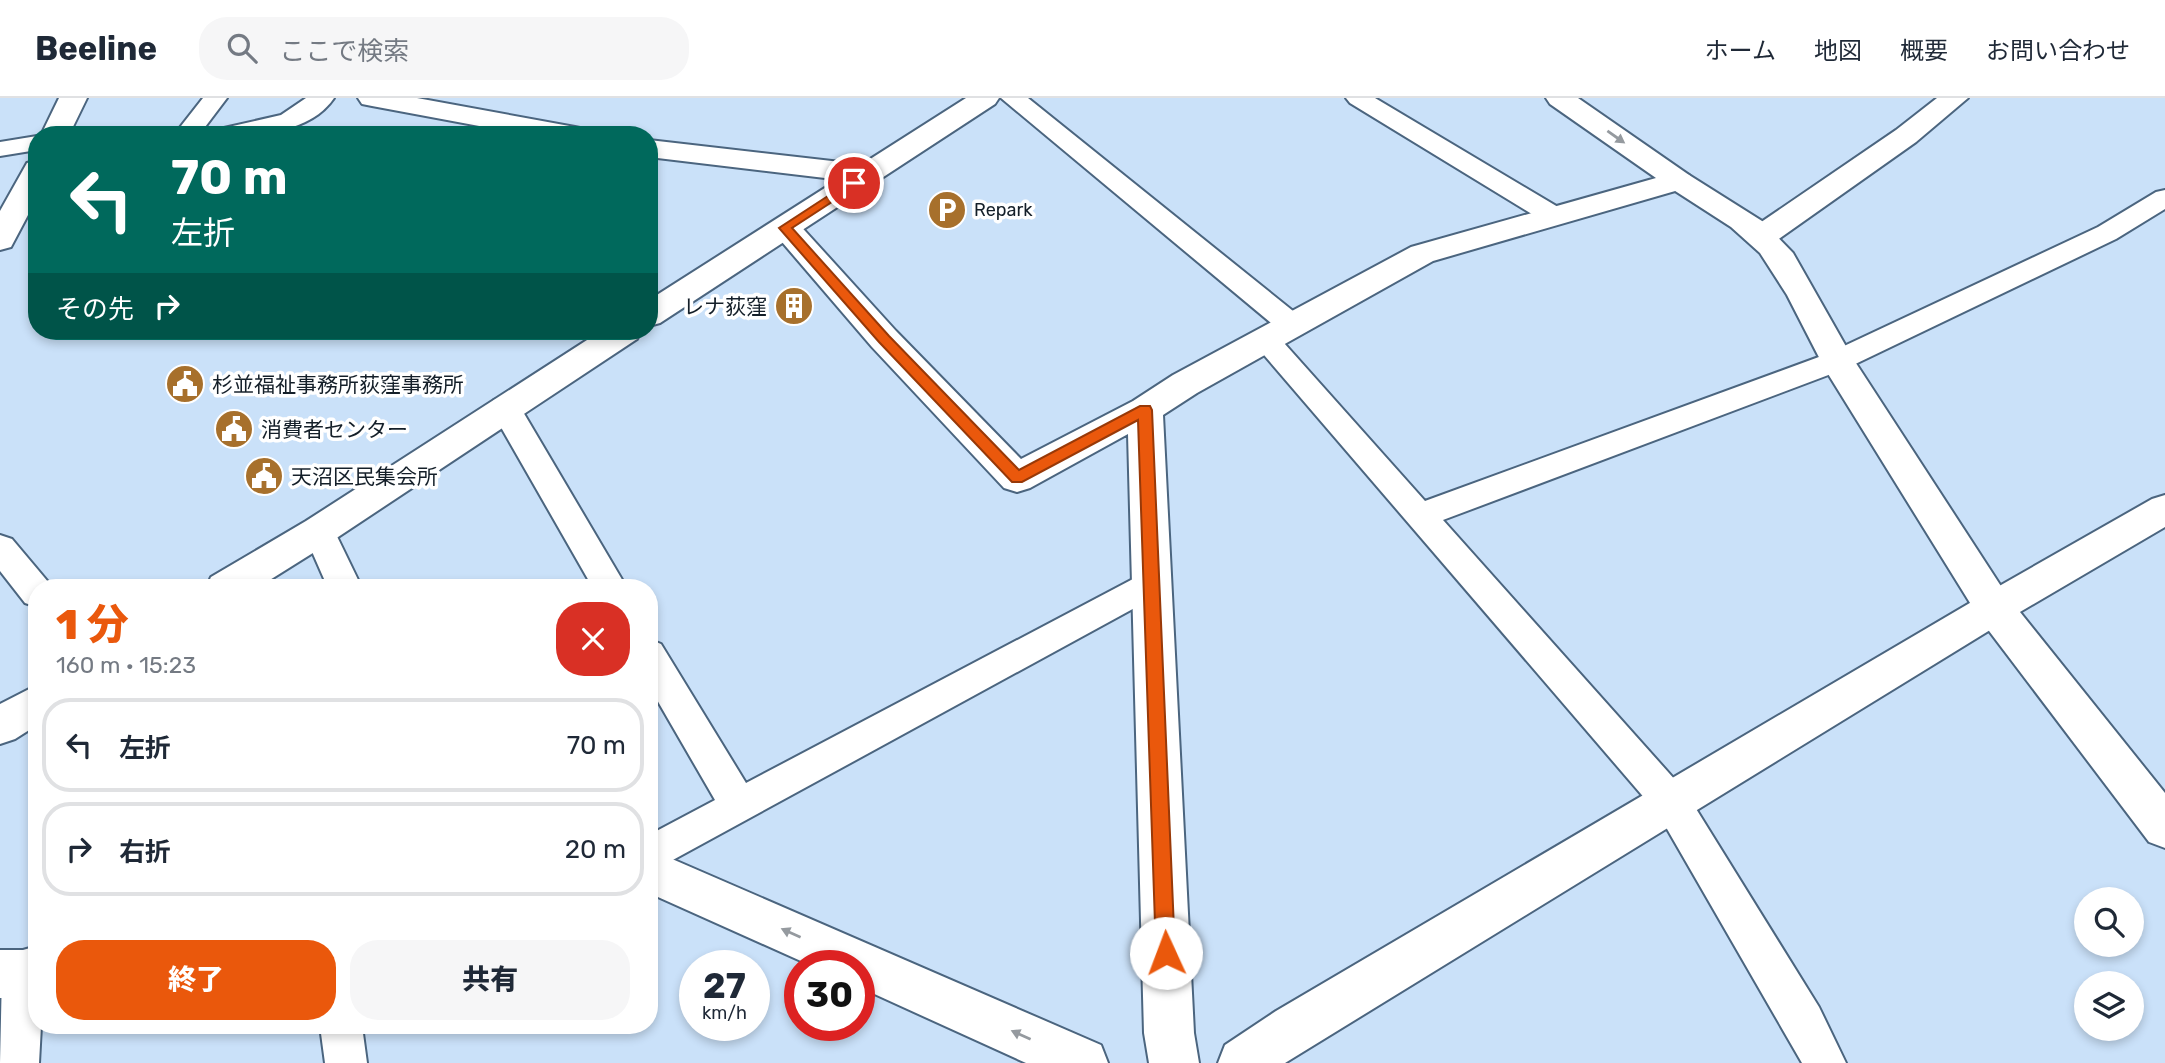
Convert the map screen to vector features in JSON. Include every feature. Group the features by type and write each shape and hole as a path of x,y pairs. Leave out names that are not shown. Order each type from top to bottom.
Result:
{"street":[{"path":"59,126 73,98"},
{"path":"372,98 526,126"},
{"path":"658,309 985,98"},
{"path":"1762,236 1906,136 1954,98"},
{"path":"1563,99 1762,236 1816,319 1837,361 1994,608 2165,827"},
{"path":"658,149 867,174"},
{"path":"785,228 884,339 1017,478 1145,410 1185,384 1422,254 1679,181"},
{"path":"0,240 28,186"},
{"path":"240,579 319,531 611,340"},
{"path":"1145,410 1168,1019 1174,1063"},
{"path":"1243,1063 1293,1028 1994,608 2165,509"},
{"path":"0,726 28,709"},
{"path":"658,874 1083,1063"}],"lane":[{"path":"193,126 215,98"},
{"path":"266,126 289,121 322,98"},
{"path":"1013,98 1280,333 1419,516 1672,803 1804,1022 1825,1063"},
{"path":"1358,98 1553,216"},
{"path":"0,149 28,144"},
{"path":"1419,516 1837,361 2108,233 2165,198"},
{"path":"505,408 605,579"},
{"path":"319,531 341,579"},
{"path":"0,548 28,582"},
{"path":"658,850 1150,583"},
{"path":"658,669 738,805"},
{"path":"18,1063 20,973"},
{"path":"342,1034 346,1063"}],"place":[{"name":"Repark","path":"947,210"},
{"name":"レナ荻窪","path":"794,306"},
{"name":"杉並福祉事務所荻窪事務所","path":"185,384"},
{"name":"消費者センター","path":"234,429"},
{"name":"天沼区民集会所","path":"264,476"}],"route":[{"path":"854,183 785,228 884,339 1017,478 1145,410 1166,953"}]}
